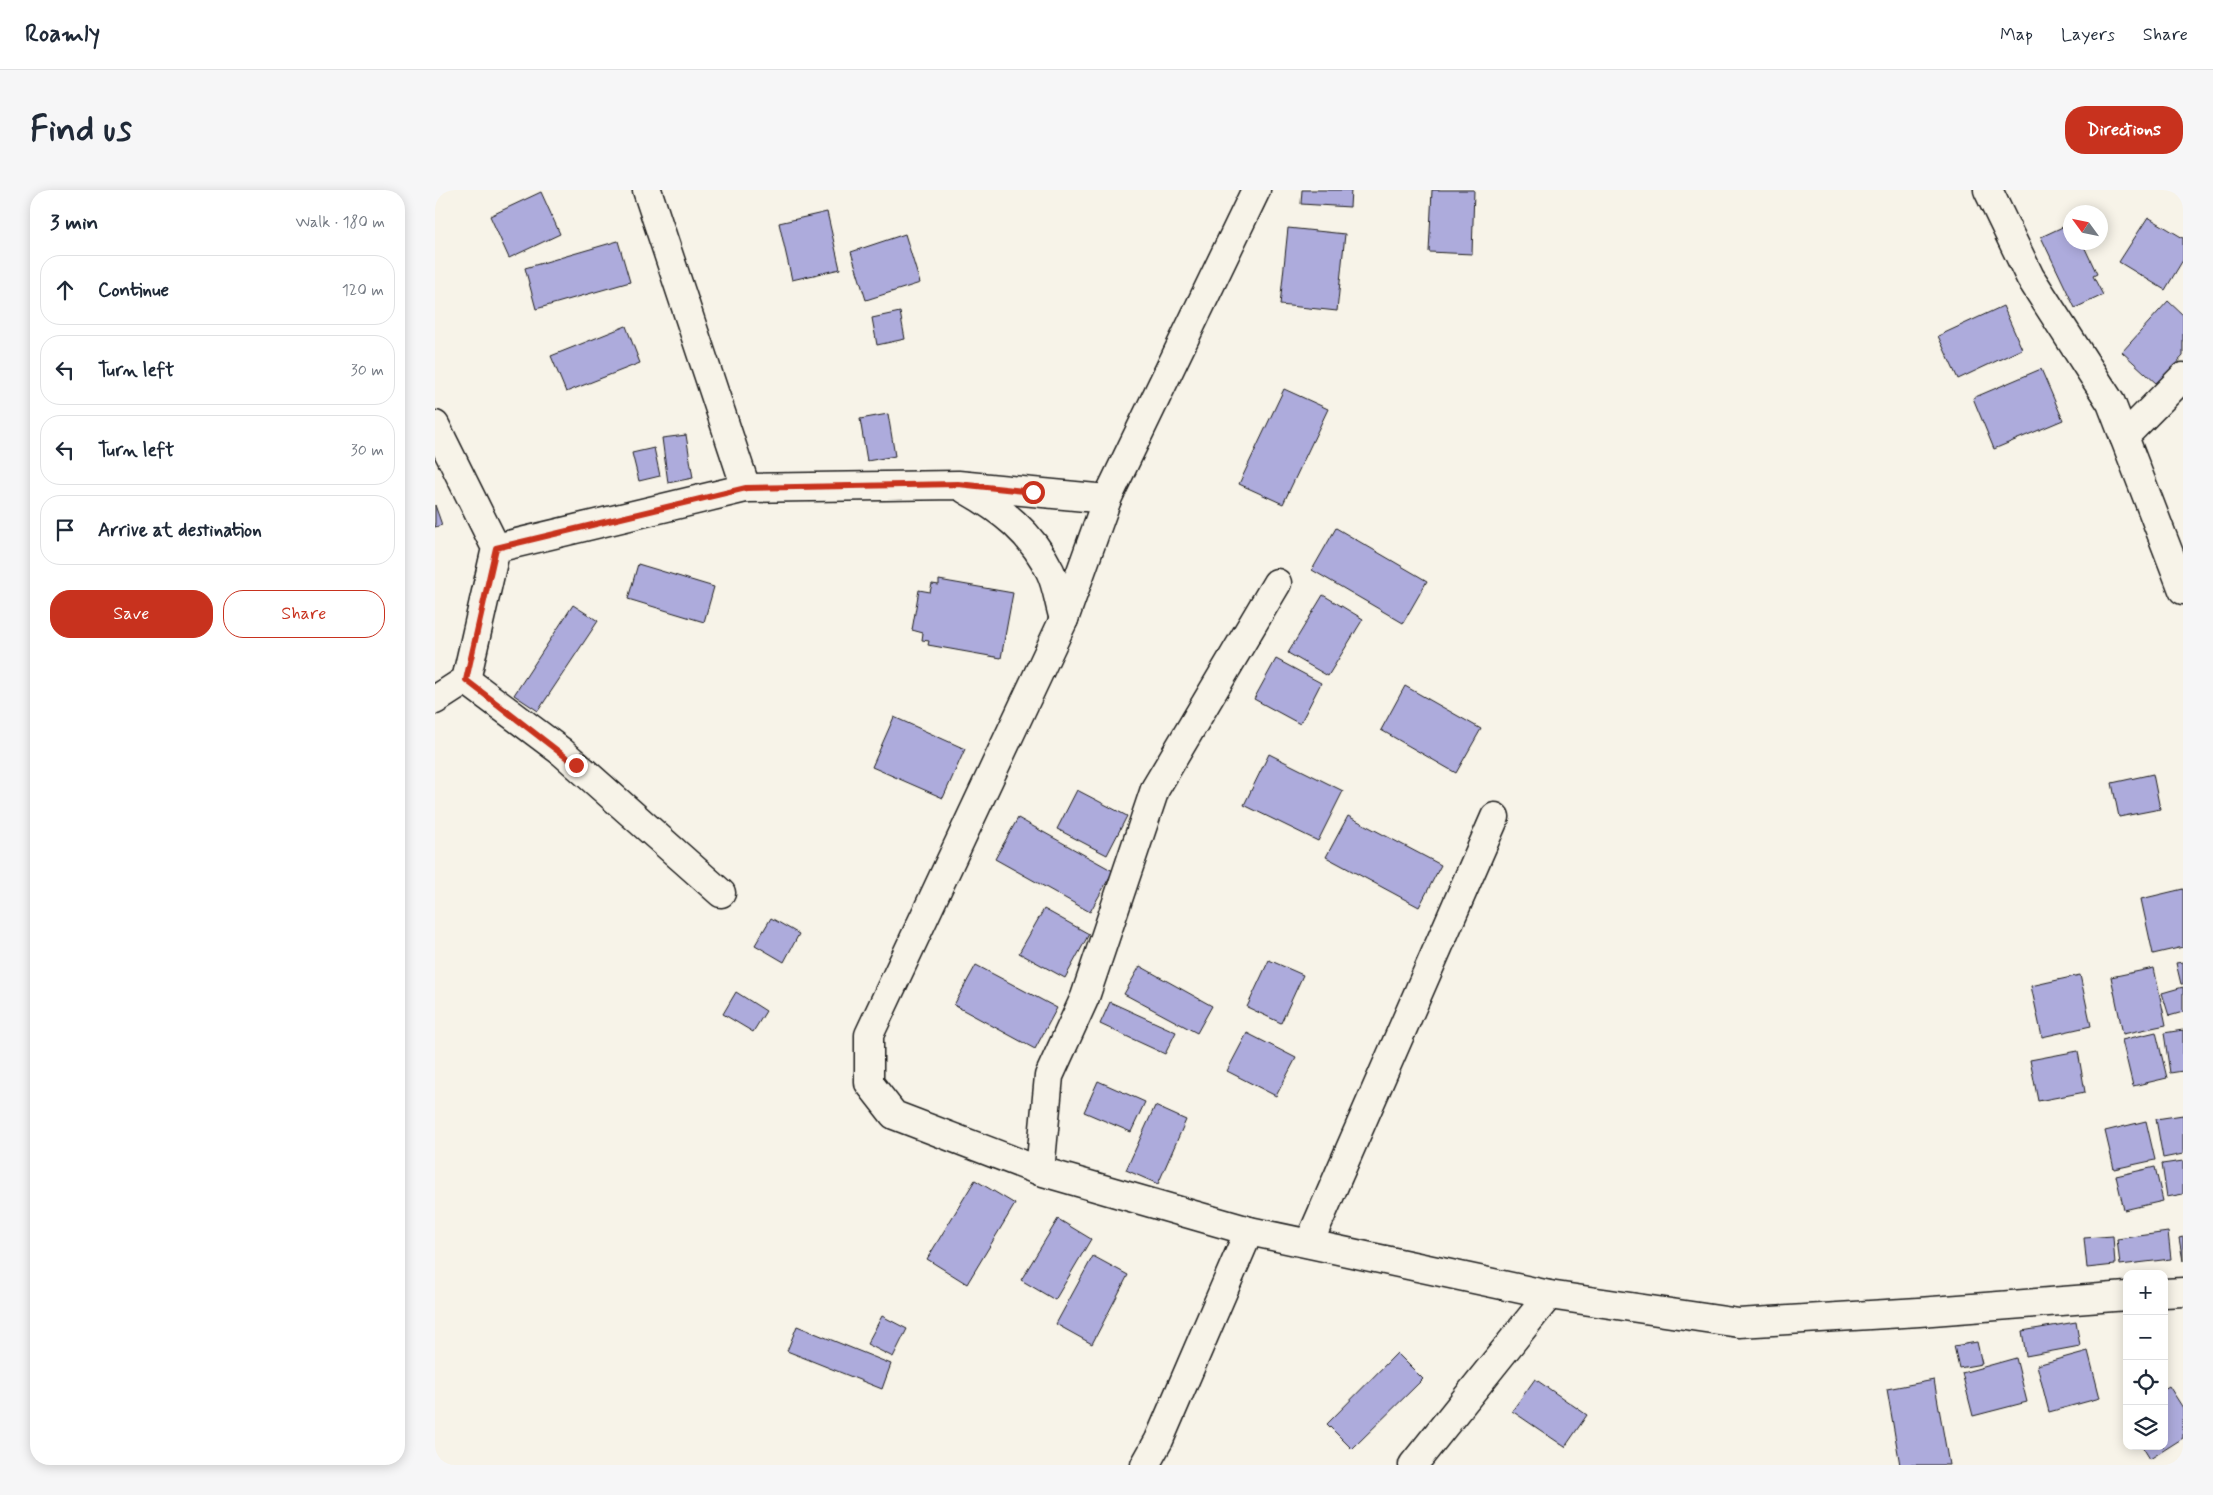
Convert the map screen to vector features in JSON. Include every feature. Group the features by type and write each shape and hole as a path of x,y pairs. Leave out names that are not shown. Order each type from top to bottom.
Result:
{"street":[{"path":"647,190 746,488"},
{"path":"1256,190 1107,499 1064,619 869,1035 869,1083 894,1114 1040,1171 1249,1231 1549,1295 1739,1323 2123,1296"},
{"path":"1988,190 2030,277 2111,403 2183,590"},
{"path":"2123,437 2183,377"},
{"path":"435,425 496,548 466,680 435,700"},
{"path":"958,484 996,507 1025,531 1050,571 1064,619"},
{"path":"496,548 746,488 958,484 1107,499"},
{"path":"1040,1171 1049,1076 1085,997 1155,789 1277,583"},
{"path":"466,680 561,752 721,893"},
{"path":"1309,1243 1495,816"},
{"path":"1145,1465 1159,1440 1249,1231"},
{"path":"2168,1293 2183,1292"},
{"path":"1413,1465 1549,1295"}],"building":[{"path":"1302,190 1351,190 1350,207 1301,204"},
{"path":"1432,190 1474,190 1472,254 1429,252"},
{"path":"541,192 560,234 509,258 490,216"},
{"path":"827,212 840,269 792,280 779,223"},
{"path":"2148,217 2183,238 2183,260 2165,290 2119,262"},
{"path":"2063,227 2063,250 2086,250 2097,274 2093,276 2103,295 2075,308 2041,237"},
{"path":"1288,228 1345,234 1337,311 1280,305"},
{"path":"905,234 920,283 866,300 851,252"},
{"path":"618,241 630,282 536,309 525,268"},
{"path":"2168,301 2183,315 2183,356 2157,384 2122,352"},
{"path":"2003,306 2022,349 1958,379 1938,336"},
{"path":"900,312 905,339 877,345 872,318"},
{"path":"626,326 640,363 566,392 551,356"},
{"path":"2041,369 2063,420 1994,449 1973,398"},
{"path":"1284,389 1328,409 1283,504 1239,484"},
{"path":"888,414 895,456 867,461 860,419"},
{"path":"686,435 693,478 668,483 662,438"},
{"path":"654,448 660,476 639,481 632,453"},
{"path":"435,505 442,525 435,527"},
{"path":"1336,528 1427,581 1403,623 1312,570"},
{"path":"638,564 714,587 704,622 628,599"},
{"path":"939,580 1013,593 1001,658 928,645 929,641 922,640 923,633 912,630 919,590 930,592 932,584 939,585"},
{"path":"1323,595 1363,619 1328,676 1288,653"},
{"path":"573,605 598,621 538,711 514,695"},
{"path":"1276,659 1321,683 1300,724 1254,699"},
{"path":"1405,686 1481,729 1456,773 1381,730"},
{"path":"894,717 965,749 943,798 872,767"},
{"path":"1269,754 1343,791 1318,841 1244,805"},
{"path":"2153,774 2160,809 2119,817 2112,783"},
{"path":"1077,790 1127,816 1107,855 1057,829"},
{"path":"1348,816 1441,865 1419,907 1326,857"},
{"path":"1018,818 1113,871 1090,912 995,859"},
{"path":"2183,889 2183,947 2153,954 2141,899"},
{"path":"1044,909 1089,934 1065,978 1019,953"},
{"path":"771,918 799,934 784,962 755,945"},
{"path":"1269,960 1303,975 1281,1023 1247,1007"},
{"path":"2183,962 2183,984 2181,984 2176,963"},
{"path":"976,965 1057,1008 1035,1049 954,1005"},
{"path":"1140,966 1212,1006 1197,1033 1124,994"},
{"path":"2154,968 2166,1025 2123,1034 2111,977"},
{"path":"2080,975 2091,1026 2042,1037 2031,986"},
{"path":"2183,987 2183,1012 2169,1016 2162,993"},
{"path":"736,992 766,1011 753,1032 723,1014"},
{"path":"1110,1002 1176,1032 1165,1054 1100,1024"},
{"path":"2183,1030 2183,1071 2170,1073 2164,1033"},
{"path":"2156,1032 2167,1078 2133,1086 2122,1040"},
{"path":"1247,1033 1296,1058 1276,1096 1227,1071"},
{"path":"2078,1051 2085,1092 2038,1101 2030,1060"},
{"path":"1098,1081 1145,1102 1131,1132 1084,1112"},
{"path":"1155,1106 1186,1120 1158,1184 1126,1170"},
{"path":"2183,1115 2183,1154 2163,1158 2156,1119"},
{"path":"2146,1121 2155,1160 2114,1169 2105,1131"},
{"path":"2183,1161 2183,1194 2167,1197 2162,1164"},
{"path":"2155,1167 2163,1201 2124,1210 2116,1176"},
{"path":"975,1180 1015,1204 967,1284 927,1259"},
{"path":"1058,1219 1091,1239 1055,1300 1021,1280"},
{"path":"2168,1232 2171,1259 2120,1265 2117,1239"},
{"path":"2113,1236 2115,1265 2087,1268 2084,1238"},
{"path":"2183,1237 2183,1261 2179,1238"},
{"path":"1093,1256 1128,1275 1092,1344 1056,1324"},
{"path":"882,1316 907,1329 893,1357 867,1344"},
{"path":"2076,1322 2080,1346 2026,1356 2022,1331"},
{"path":"797,1326 891,1364 882,1389 787,1351"},
{"path":"1977,1342 1982,1364 1959,1368 1954,1346"},
{"path":"2088,1351 2100,1398 2049,1412 2037,1365"},
{"path":"1397,1353 1423,1379 1352,1449 1327,1424"},
{"path":"2016,1358 2027,1402 1973,1416 1962,1373"},
{"path":"1535,1379 1587,1415 1565,1447 1512,1411"},
{"path":"1934,1380 1949,1465 1900,1465 1887,1389"},
{"path":"2168,1387 2183,1408 2183,1438 2168,1448 2168,1405"},
{"path":"2144,1450 2164,1450 2150,1459"}],"route":[{"path":"576,765 466,680 496,548 746,488 958,484 1033,492"}]}
